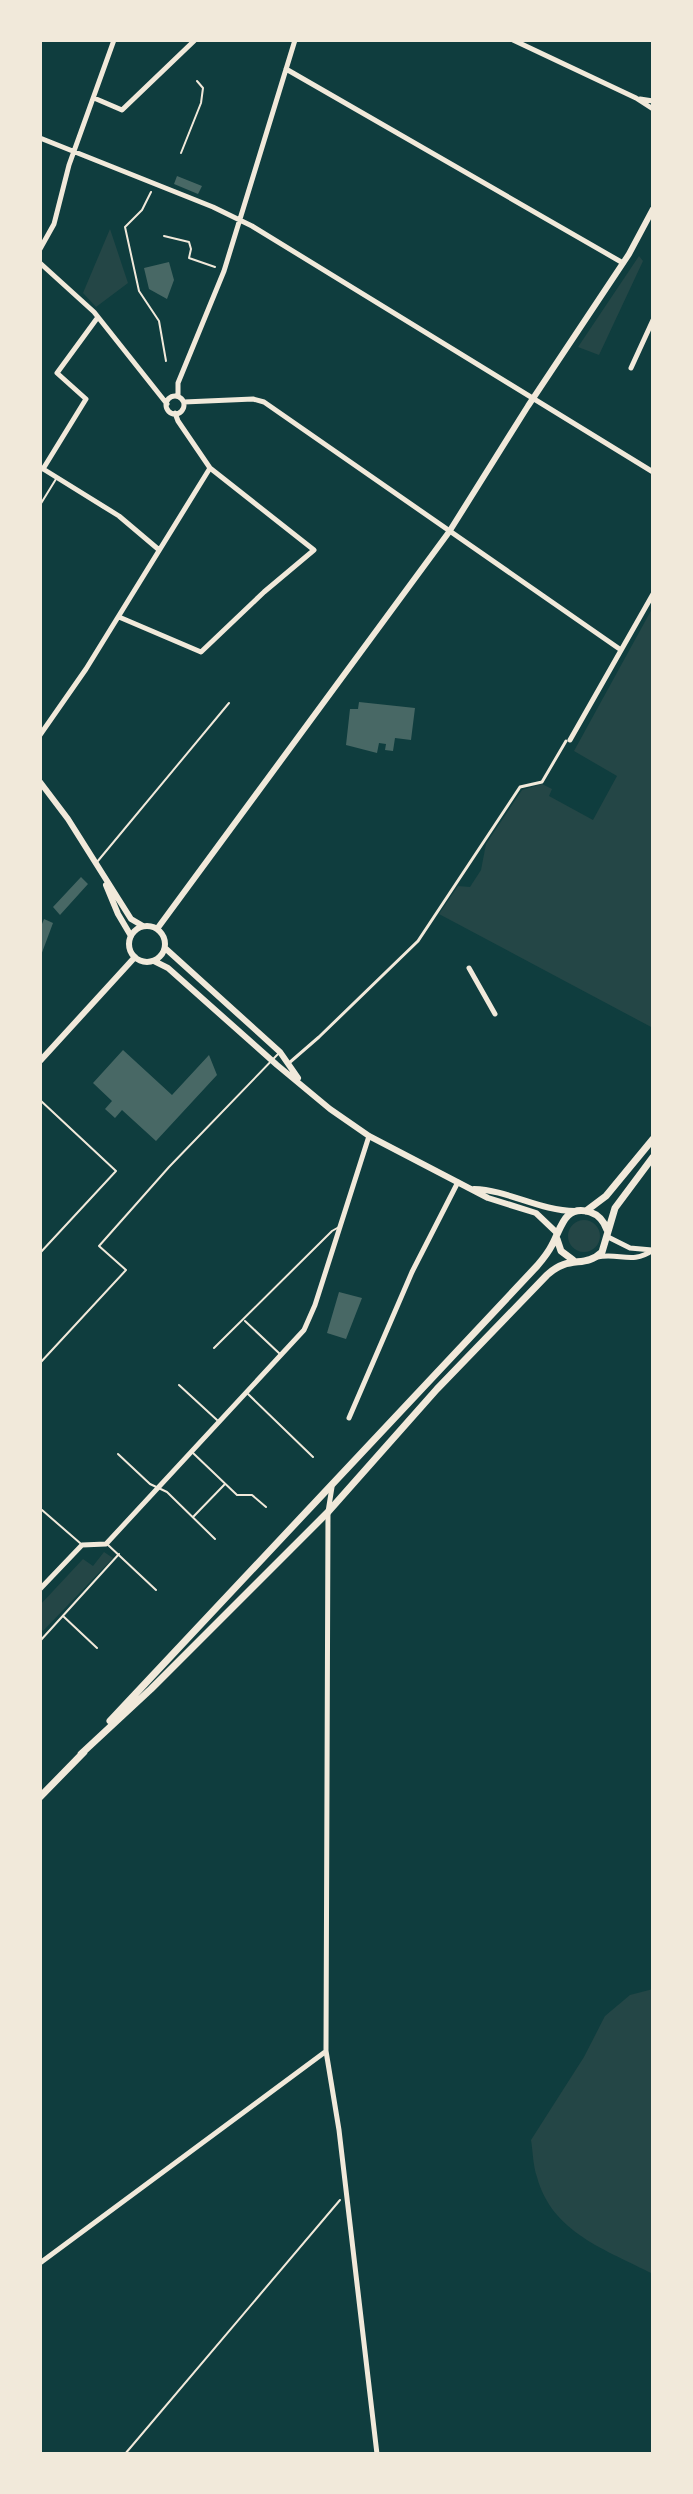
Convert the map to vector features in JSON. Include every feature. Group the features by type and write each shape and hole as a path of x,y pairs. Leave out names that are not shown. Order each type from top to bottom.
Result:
{"main road":[{"path":"40,1797 537,1266 565,1217 583,1211 606,1196 653,1139"},
{"path":"81,1754 151,1689 328,1512 437,1389 547,1275 573,1260 589,1261 602,1252 619,1202 653,1157"},
{"path":"583,1211 599,1217 608,1233"},
{"path":"557,1235 561,1251 573,1260"}],"street":[{"path":"40,249 54,224 74,153 114,40"},
{"path":"94,98 122,110 195,40"},
{"path":"295,40 224,271 178,383 178,396 184,402 253,399 264,402 621,650"},
{"path":"513,40 653,109"},
{"path":"286,69 623,263"},
{"path":"636,98 653,101"},
{"path":"40,138 213,207 252,226 653,472"},
{"path":"157,929 449,532 623,263 653,209"},
{"path":"40,263 98,317 168,409 175,413 210,468 314,550 201,652 119,617"},
{"path":"98,317 57,373 86,399 42,468 119,516 158,549"},
{"path":"631,368 652,323"},
{"path":"167,404 169,398 178,396"},
{"path":"175,413 182,410 184,402"},
{"path":"40,735 119,617 210,468"},
{"path":"287,1064 418,941 520,787 542,782 653,594"},
{"path":"40,782 68,819 131,919 157,929 163,935 165,948 160,957 144,962 135,957 130,948 131,936 105,881"},
{"path":"131,936 143,926"},
{"path":"165,948 280,1052 302,1084"},
{"path":"40,1061 135,957"},
{"path":"154,961 168,968 330,1109 369,1136 500,1203 536,1213 557,1235"},
{"path":"469,968 495,1014"},
{"path":"40,1589 82,1545 106,1544 304,1330 311,1317 369,1136"},
{"path":"349,1418 412,1272 458,1182"},
{"path":"473,1189 490,1189 554,1208 583,1211"},
{"path":"608,1233 630,1248 653,1250"},
{"path":"596,1258 640,1258 653,1250"},
{"path":"334,1483 328,1512 326,2051 377,2454"},
{"path":"40,2263 326,2051"}],"lane":[{"path":"40,505 57,477"},
{"path":"95,864 229,703"},
{"path":"40,1363 126,1270 99,1246 169,1167 280,1052"},
{"path":"40,1100 116,1171 40,1253"},
{"path":"214,1348 339,1227"},
{"path":"244,1320 281,1356"},
{"path":"179,1385 219,1422"},
{"path":"246,1392 313,1457"},
{"path":"192,1451 237,1495 252,1495 266,1507"},
{"path":"118,1454 150,1484 167,1492 215,1539"},
{"path":"193,1517 226,1484"},
{"path":"42,1510 82,1545"},
{"path":"106,1544 156,1590"},
{"path":"40,1641 119,1554"},
{"path":"63,1615 97,1648"}],"path":[{"path":"181,153 201,103 203,88 197,81"},
{"path":"153,184 142,210 125,227 139,291 159,321 166,361"},
{"path":"164,236 189,242 189,258 224,271"},
{"path":"125,2454 346,2193"}],"shaded area":[{"path":"110,229 128,283 96,307 83,293"},
{"path":"639,256 643,261 599,355 578,347"},
{"path":"653,607 653,1028 439,914 458,886 470,887 481,870 486,844 522,790 542,784 552,789 549,796 593,820 617,776 574,751"},
{"path":"584,1220 595,1225 600,1236 595,1247 584,1252 573,1247 568,1236 573,1225"},
{"path":"104,1552 113,1558 43,1631 40,1628 40,1605 83,1559 93,1566"},
{"path":"653,1989 653,2274 583,2238 555,2212 544,2196 537,2177 531,2140 584,2057 605,2016 630,1995"}],"building":[{"path":"177,176 202,186 198,194 174,184"},
{"path":"169,262 174,280 167,299 149,289 144,268"},
{"path":"359,702 415,708 411,740 395,738 393,751 385,750 386,744 379,743 377,753 346,745 350,709 358,709"},
{"path":"81,877 88,884 60,915 53,907"},
{"path":"44,919 53,923 40,958 40,929"},
{"path":"123,1050 172,1095 209,1055 217,1075 156,1141 122,1110 115,1118 105,1109 112,1101 93,1083"},
{"path":"339,1292 362,1298 346,1339 327,1333"}]}
